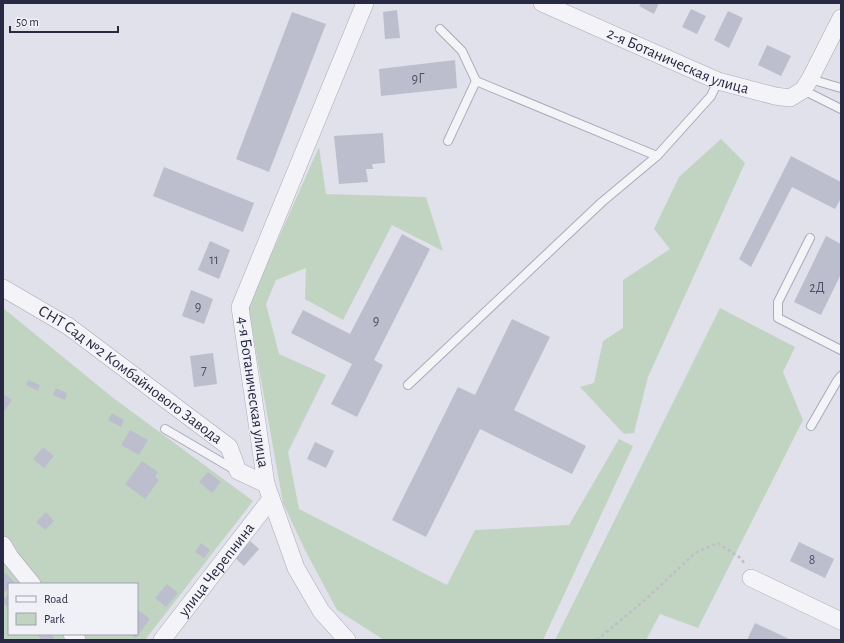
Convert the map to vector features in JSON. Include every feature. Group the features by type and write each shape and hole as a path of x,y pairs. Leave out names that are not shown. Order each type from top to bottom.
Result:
{"street":[{"name":"4-я Ботаническая улица","path":"347,640 321,611 296,568 268,492 240,307 365,3"},
{"name":"2-я Ботаническая улица","path":"542,3 718,81 775,96 790,98 807,85"},
{"path":"807,85 841,18"},
{"name":"СНТ Сад №2 Комбайнового Завода","path":"3,288 68,326 229,447 238,471"},
{"path":"238,471 268,492"},
{"name":"улица Черепнина","path":"162,640 175,625 268,492"},
{"path":"3,545 10,557 31,583"},
{"path":"750,578 841,621"}],"lane":[{"path":"440,29 462,51 476,81 657,156"},
{"path":"448,141 476,81"},
{"path":"408,385 602,202 657,156 711,96 718,81"},
{"path":"807,85 841,88"},
{"path":"807,85 841,109"},
{"path":"810,238 778,302 778,318 841,350"},
{"path":"811,426 836,381 841,376"},
{"path":"165,429 238,471"}],"path":[{"path":"597,640 645,600 695,553 718,543 739,557 747,566 750,578"}],"green space":[{"path":"721,139 745,163 648,377 634,433 624,434 580,387 594,383 603,341 623,328 623,280 670,249 654,229 679,177"},
{"path":"319,147 326,194 426,197 443,251 392,225 343,320 305,299 306,268 276,280 266,304 279,354 326,375 288,452 299,509 447,585 475,530 569,525 619,439 633,446 543,640 384,640 337,610 305,550 283,503 248,307"},
{"path":"3,308 112,397 253,501 145,640 3,640"},
{"path":"720,308 795,347 783,372 803,420 698,628 660,614 646,640 555,640"}],"building":[{"path":"641,3 659,3 654,14 639,6"},
{"path":"691,9 706,16 697,34 682,27"},
{"path":"397,10 400,38 385,39 383,12"},
{"path":"728,11 743,18 729,48 714,40"},
{"path":"292,12 326,24 269,172 236,159"},
{"path":"767,45 791,56 781,76 758,65"},
{"path":"455,60 457,88 381,96 379,69"},
{"path":"383,133 385,163 372,164 373,169 366,169 368,182 339,184 334,136"},
{"path":"791,156 841,182 841,201 840,200 835,209 792,187 751,267 739,259"},
{"path":"164,167 254,203 243,232 153,196"},
{"path":"402,234 430,249 374,360 383,365 357,417 331,404 352,364 291,333 303,310 350,334"},
{"path":"826,236 841,244 841,274 821,315 794,302"},
{"path":"210,241 230,250 219,279 198,270"},
{"path":"191,290 213,299 204,324 182,316"},
{"path":"512,319 550,337 514,410 586,446 572,474 480,429 426,537 392,520 458,387 475,395"},
{"path":"213,353 217,384 194,387 190,356"},
{"path":"28,380 40,385 38,391 26,385"},
{"path":"56,388 67,393 65,400 53,395"},
{"path":"3,394 12,400 3,413"},
{"path":"112,413 124,420 121,427 108,420"},
{"path":"130,430 148,440 139,455 121,445"},
{"path":"315,442 334,451 326,468 307,459"},
{"path":"43,447 54,456 44,468 33,459"},
{"path":"142,461 158,472 155,477 159,480 145,499 125,484"},
{"path":"208,472 221,482 212,493 199,482"},
{"path":"46,512 54,521 45,530 36,522"},
{"path":"250,541 259,549 244,566 235,558"},
{"path":"799,542 834,559 825,578 790,561"},
{"path":"201,543 210,550 204,558 195,552"},
{"path":"6,573 15,583 8,583 8,589 3,593 3,575"},
{"path":"167,584 178,593 166,607 155,598"},
{"path":"8,595 8,608 3,602 3,599"},
{"path":"138,610 150,619 136,638 132,635 138,635"},
{"path":"755,623 791,640 747,640"},
{"path":"38,635 52,635 54,638 52,640 41,640"}]}
